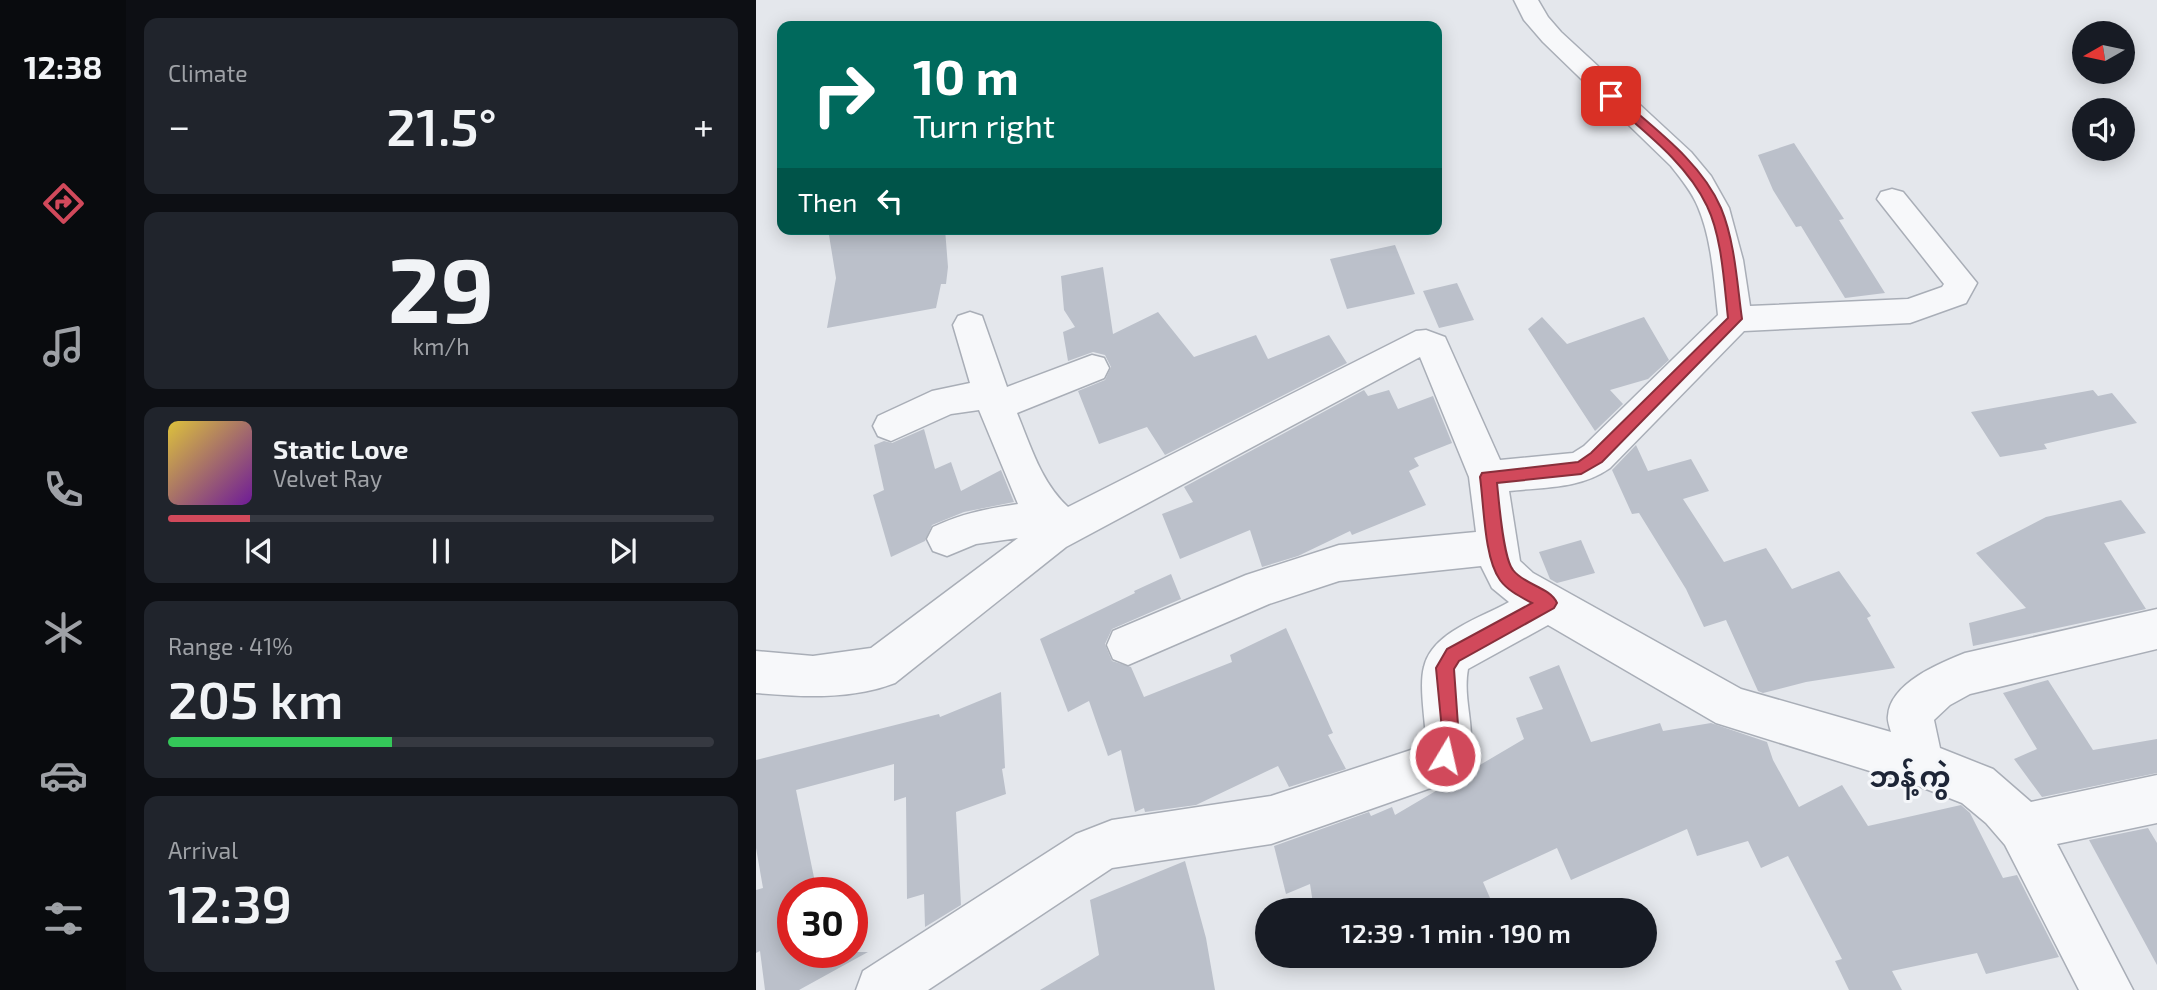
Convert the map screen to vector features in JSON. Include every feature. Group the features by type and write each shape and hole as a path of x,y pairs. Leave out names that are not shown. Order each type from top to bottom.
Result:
{"street":[{"path":"1526,0 1537,20 1552,37 1681,159 1700,183 1714,208 1727,260 1735,319"},
{"path":"1488,477 1581,468 1597,457 1735,319 1910,311 1954,295 1961,283 1892,199"},
{"path":"970,325 994,400 1028,486 1057,523"},
{"path":"756,671 813,677 880,668 1037,546 1057,523 1416,344 1426,343 1433,346 1488,477 1497,547 1506,575 1518,586 1732,708 1921,764 1977,785 2003,806 2022,828 2106,990"},
{"path":"891,426 946,401 994,400 1092,368"},
{"path":"947,539 971,528 1057,523"},
{"path":"1128,645 1261,588 1339,563 1497,547"},
{"path":"882,990 1094,850 1112,844 1271,820 1429,767 1445,756 1450,739 1445,668 1453,655 1548,603"},
{"path":"1921,764 1910,715 1922,698 1938,686 1965,674 2157,629"},
{"path":"2022,828 2157,799"}],"building":[{"path":"1794,143 1844,219 1839,220 1885,293 1845,298 1801,226 1796,227 1773,190 1758,155"},
{"path":"829,235 945,235 948,267 946,284 941,284 936,308 827,328 836,278"},
{"path":"1395,245 1415,294 1347,309 1330,259"},
{"path":"1103,267 1113,334 1158,312 1194,357 1256,335 1268,359 1329,335 1347,363 1165,455 1147,427 1099,444 1078,391 1105,380 1111,367 1105,355 1093,352 1068,361 1063,332 1075,327 1064,310 1061,276"},
{"path":"1457,283 1474,320 1439,328 1423,291"},
{"path":"1542,317 1567,344 1644,317 1669,360 1648,379 1610,390 1623,404 1595,431 1528,329"},
{"path":"1364,390 1368,396 1389,390 1398,409 1433,396 1452,443 1414,458 1419,466 1409,471 1426,505 1352,535 1350,531 1298,556 1262,567 1250,530 1180,559 1162,514 1193,502 1184,487"},
{"path":"2093,390 2098,396 2112,393 2137,423 2044,444 2047,449 2000,457 1971,412"},
{"path":"924,429 935,469 951,462 961,491 1001,470 1014,502 964,512 932,525 925,541 891,557 873,495 884,490 874,445 884,441 892,443"},
{"path":"1636,445 1648,471 1691,459 1709,491 1683,499 1724,562 1766,548 1792,589 1839,571 1871,616 1867,618 1895,668 1806,682 1763,693 1758,691 1726,620 1704,627 1686,589 1639,513 1632,514 1612,470"},
{"path":"2121,500 2146,533 2104,543 2146,609 1973,646 1969,623 2026,608 1976,553 2046,517"},
{"path":"1581,540 1595,573 1557,583 1550,579 1539,552"},
{"path":"1171,574 1181,599 1112,629 1105,644 1112,661 1131,667 1144,697 1232,662 1230,655 1286,628 1333,733 1328,735 1346,769 1289,787 1278,766 1196,805 1145,812 1144,808 1135,812 1121,750 1108,756 1089,701 1068,712 1040,639"},
{"path":"1559,665 1591,742 1660,723 1663,731 1711,723 1767,742 1773,760 1799,807 1842,785 1868,826 1961,805 1970,813 2003,878 2017,875 2059,957 1986,974 1977,953 1892,971 1902,990 1849,990 1835,961 1842,959 1788,856 1761,868 1748,841 1697,856 1687,829 1571,880 1557,848 1483,882 1490,898 1312,898 1310,884 1286,894 1274,846 1369,812 1371,816 1392,807 1395,815 1524,739 1516,718 1543,709 1529,677"},
{"path":"2048,680 2093,750 2157,739 2157,773 2042,797 2014,759 2037,749 2003,693"},
{"path":"1001,692 1005,768 1002,769 1006,794 956,812 961,905 925,927 924,894 907,899 906,797 894,801 894,764 796,790 814,877 777,877 777,968 839,968 799,990 765,990 760,951 756,953 756,890 763,888 756,848 756,760 939,714 940,717"},
{"path":"2148,828 2157,843 2157,965 2089,840"},
{"path":"1185,861 1206,938 1215,990 1040,990 1099,955 1090,900"}],"district":[{"name":"ဘန့်ကွဲ","path":"1910,777"}],"route":[{"path":"1445,756 1450,739 1445,668 1453,655 1548,603 1518,586 1506,575 1500,563 1488,477 1581,468 1597,457 1735,319 1727,260 1714,208 1700,183 1681,159 1611,96"}]}
